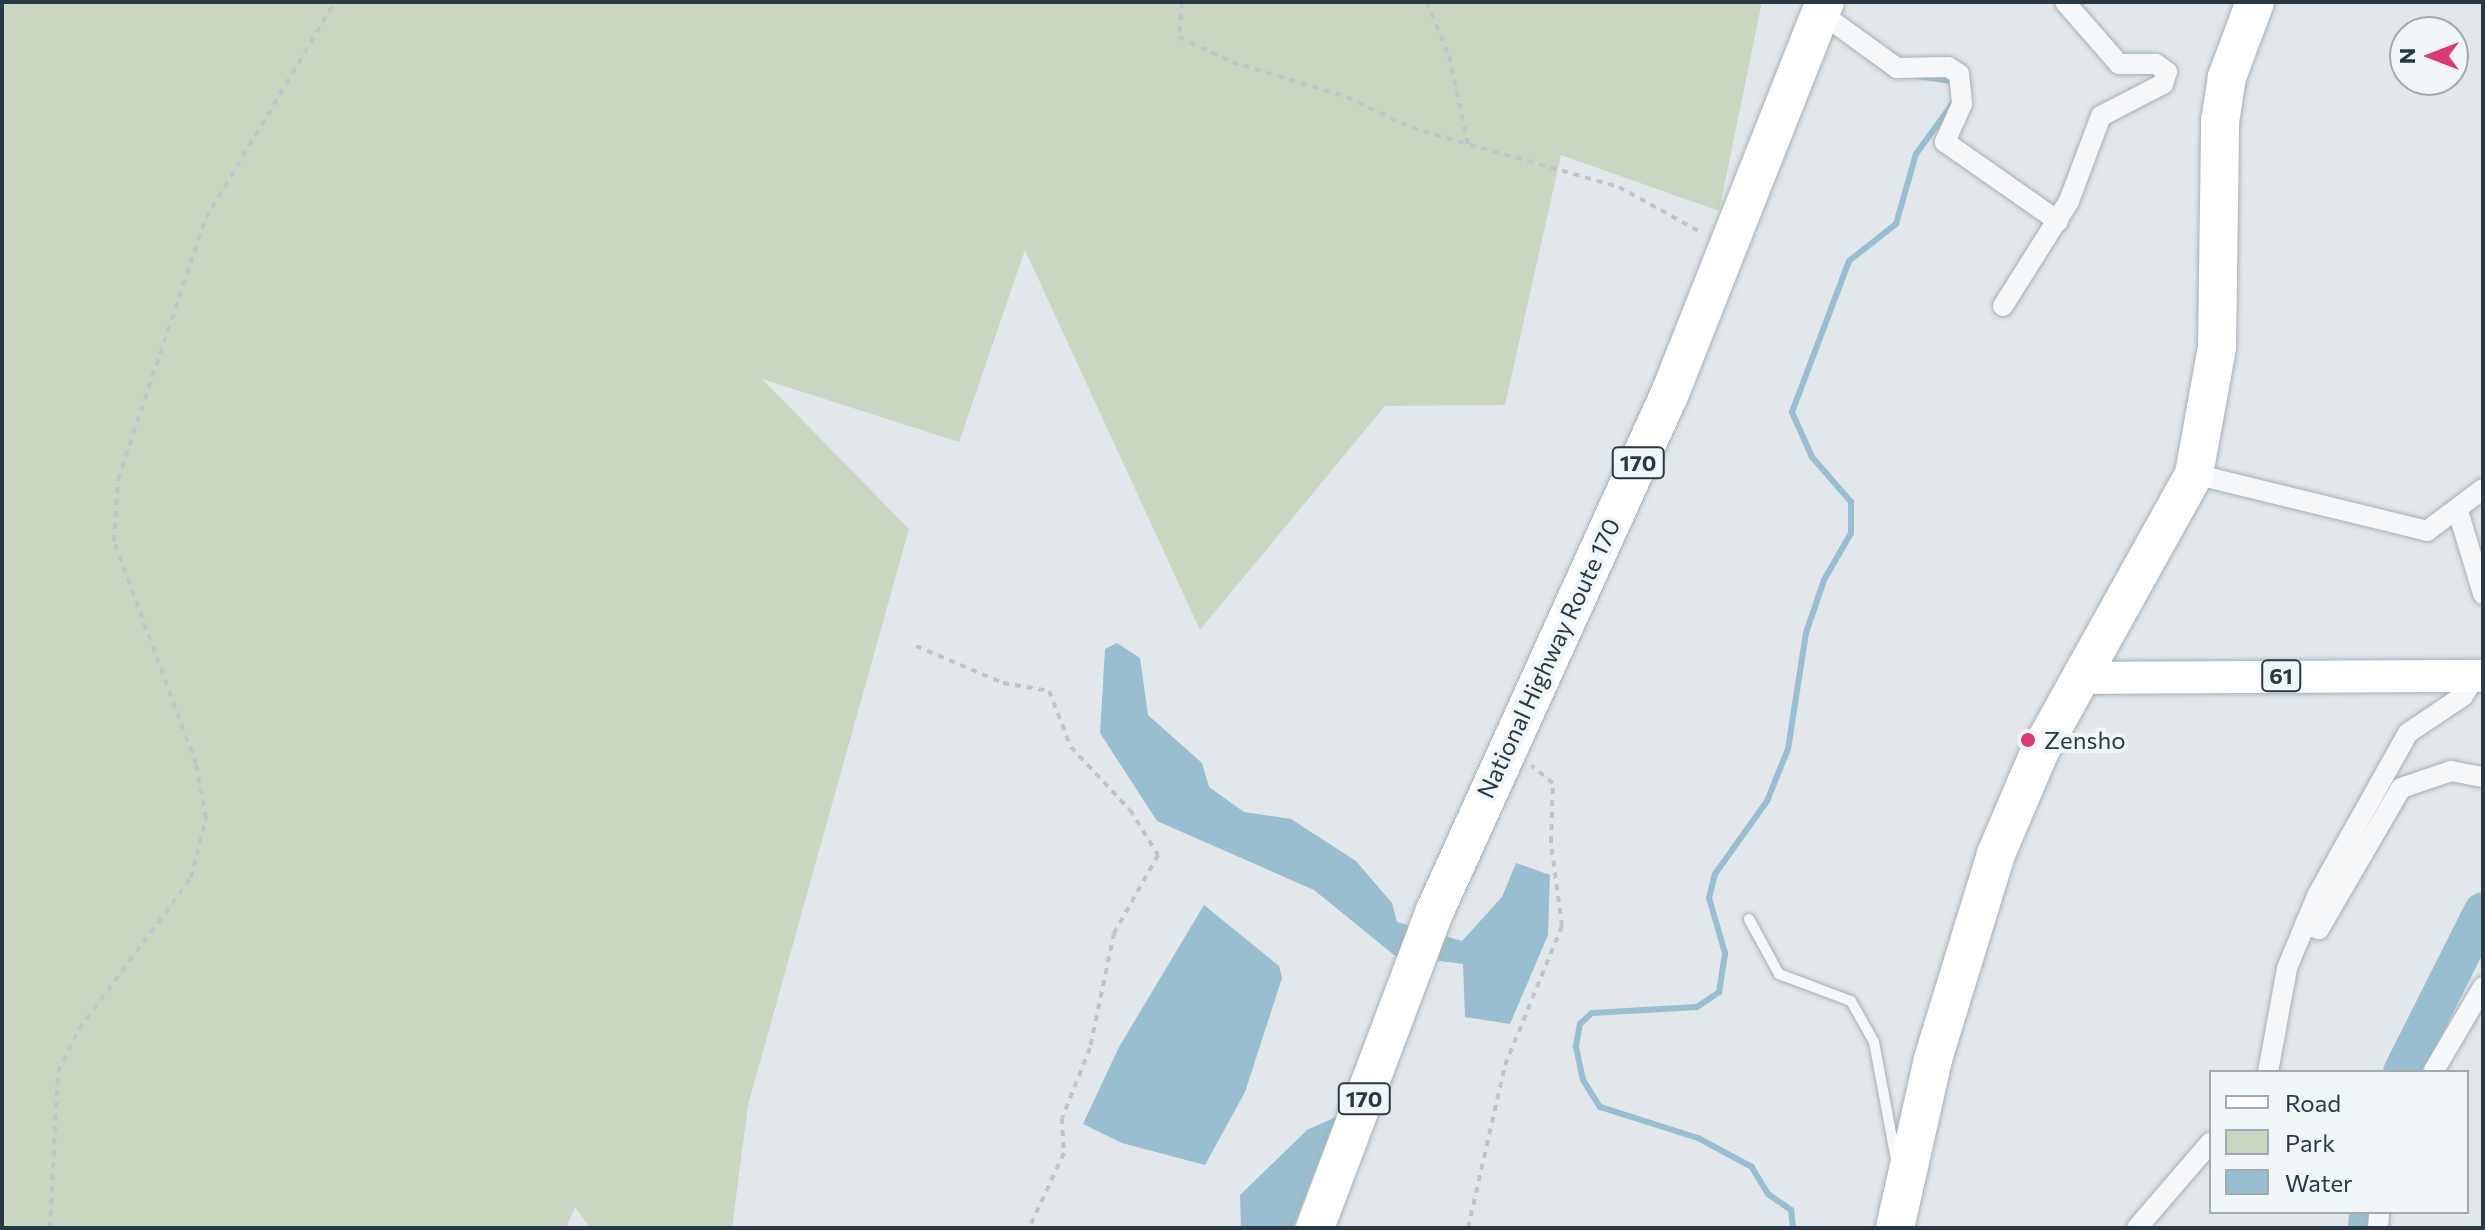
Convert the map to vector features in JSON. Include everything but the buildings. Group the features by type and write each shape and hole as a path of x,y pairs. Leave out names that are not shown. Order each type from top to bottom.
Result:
{"highway":[{"path":"1895,1228 1956,974 1996,854 2078,678 2194,474 2217,347 2220,122 2227,77 2255,2"},
{"name":"National Highway Route 170","path":"1315,1228 1433,915 1505,743 1670,393 1823,8"}],"main road":[{"name":"61","path":"2078,678 2479,676"}],"street":[{"path":"2003,306 2058,221 2101,116 2156,89 2167,72 2156,64 2119,64 2065,2"},
{"path":"1823,8 1897,68 1948,67 1959,74 1962,104 1945,142 2058,221"},
{"path":"2194,474 2427,531 2458,511 2483,489"},
{"path":"2458,511 2483,594"},
{"path":"2268,1070 2287,968 2305,924 2408,733 2463,696 2479,676"},
{"path":"2305,924 2319,929 2401,788 2451,771 2483,777"},
{"path":"2434,1070 2483,987"},
{"path":"2137,1228 2209,1144"}],"lane":[{"path":"1749,919 1779,974 1851,1001 1874,1042 1894,1159 1906,1180"}],"path":[{"path":"50,1228 58,1072 79,1029 191,878 206,818 196,764 114,541 118,479 206,218 335,2"},
{"path":"1182,2 1179,37 1468,144 1619,187 1700,229 1723,261"},
{"path":"1427,2 1449,56 1468,144"},
{"path":"916,646 1003,683 1049,691 1071,747 1130,810 1158,855 1114,933 1090,1048 1062,1118 1064,1153 1029,1228"},
{"path":"1468,1228 1505,1065 1562,926 1551,842 1553,783 1505,743"}],"green space":[{"path":"2,2 1762,2 1719,211 1561,155 1505,405 1385,406 1200,630 1025,250 959,442 762,379 909,529 748,1105 732,1228 590,1228 575,1207 566,1228 2,1228"}],"water":[{"path":"1117,643 1140,658 1148,715 1202,763 1209,787 1244,812 1291,819 1356,861 1392,903 1397,922 1462,941 1502,897 1516,863 1550,875 1548,935 1510,1024 1465,1017 1463,964 1394,955 1314,890 1157,821 1100,733 1105,649"},
{"path":"1204,905 1279,966 1282,978 1245,1092 1205,1165 1122,1143 1083,1124 1119,1047"},
{"path":"1336,1117 1293,1228 1241,1228 1240,1195 1307,1130"}],"waterway":[{"path":"1918,76 1954,82"},
{"path":"1793,1228 1791,1210 1768,1194 1752,1167 1698,1138 1600,1107 1583,1080 1576,1046 1580,1024 1592,1013 1697,1007 1719,992 1725,953 1709,898 1715,874 1767,801 1788,749 1806,633 1824,580 1851,533 1851,502 1812,457 1792,412 1849,261 1896,224 1916,154 1953,103"},
{"path":"2403,1070 2483,911"},
{"path":"2367,1228 2368,1214"}],"place":[{"name":"Zensho","path":"2028,740"}]}
